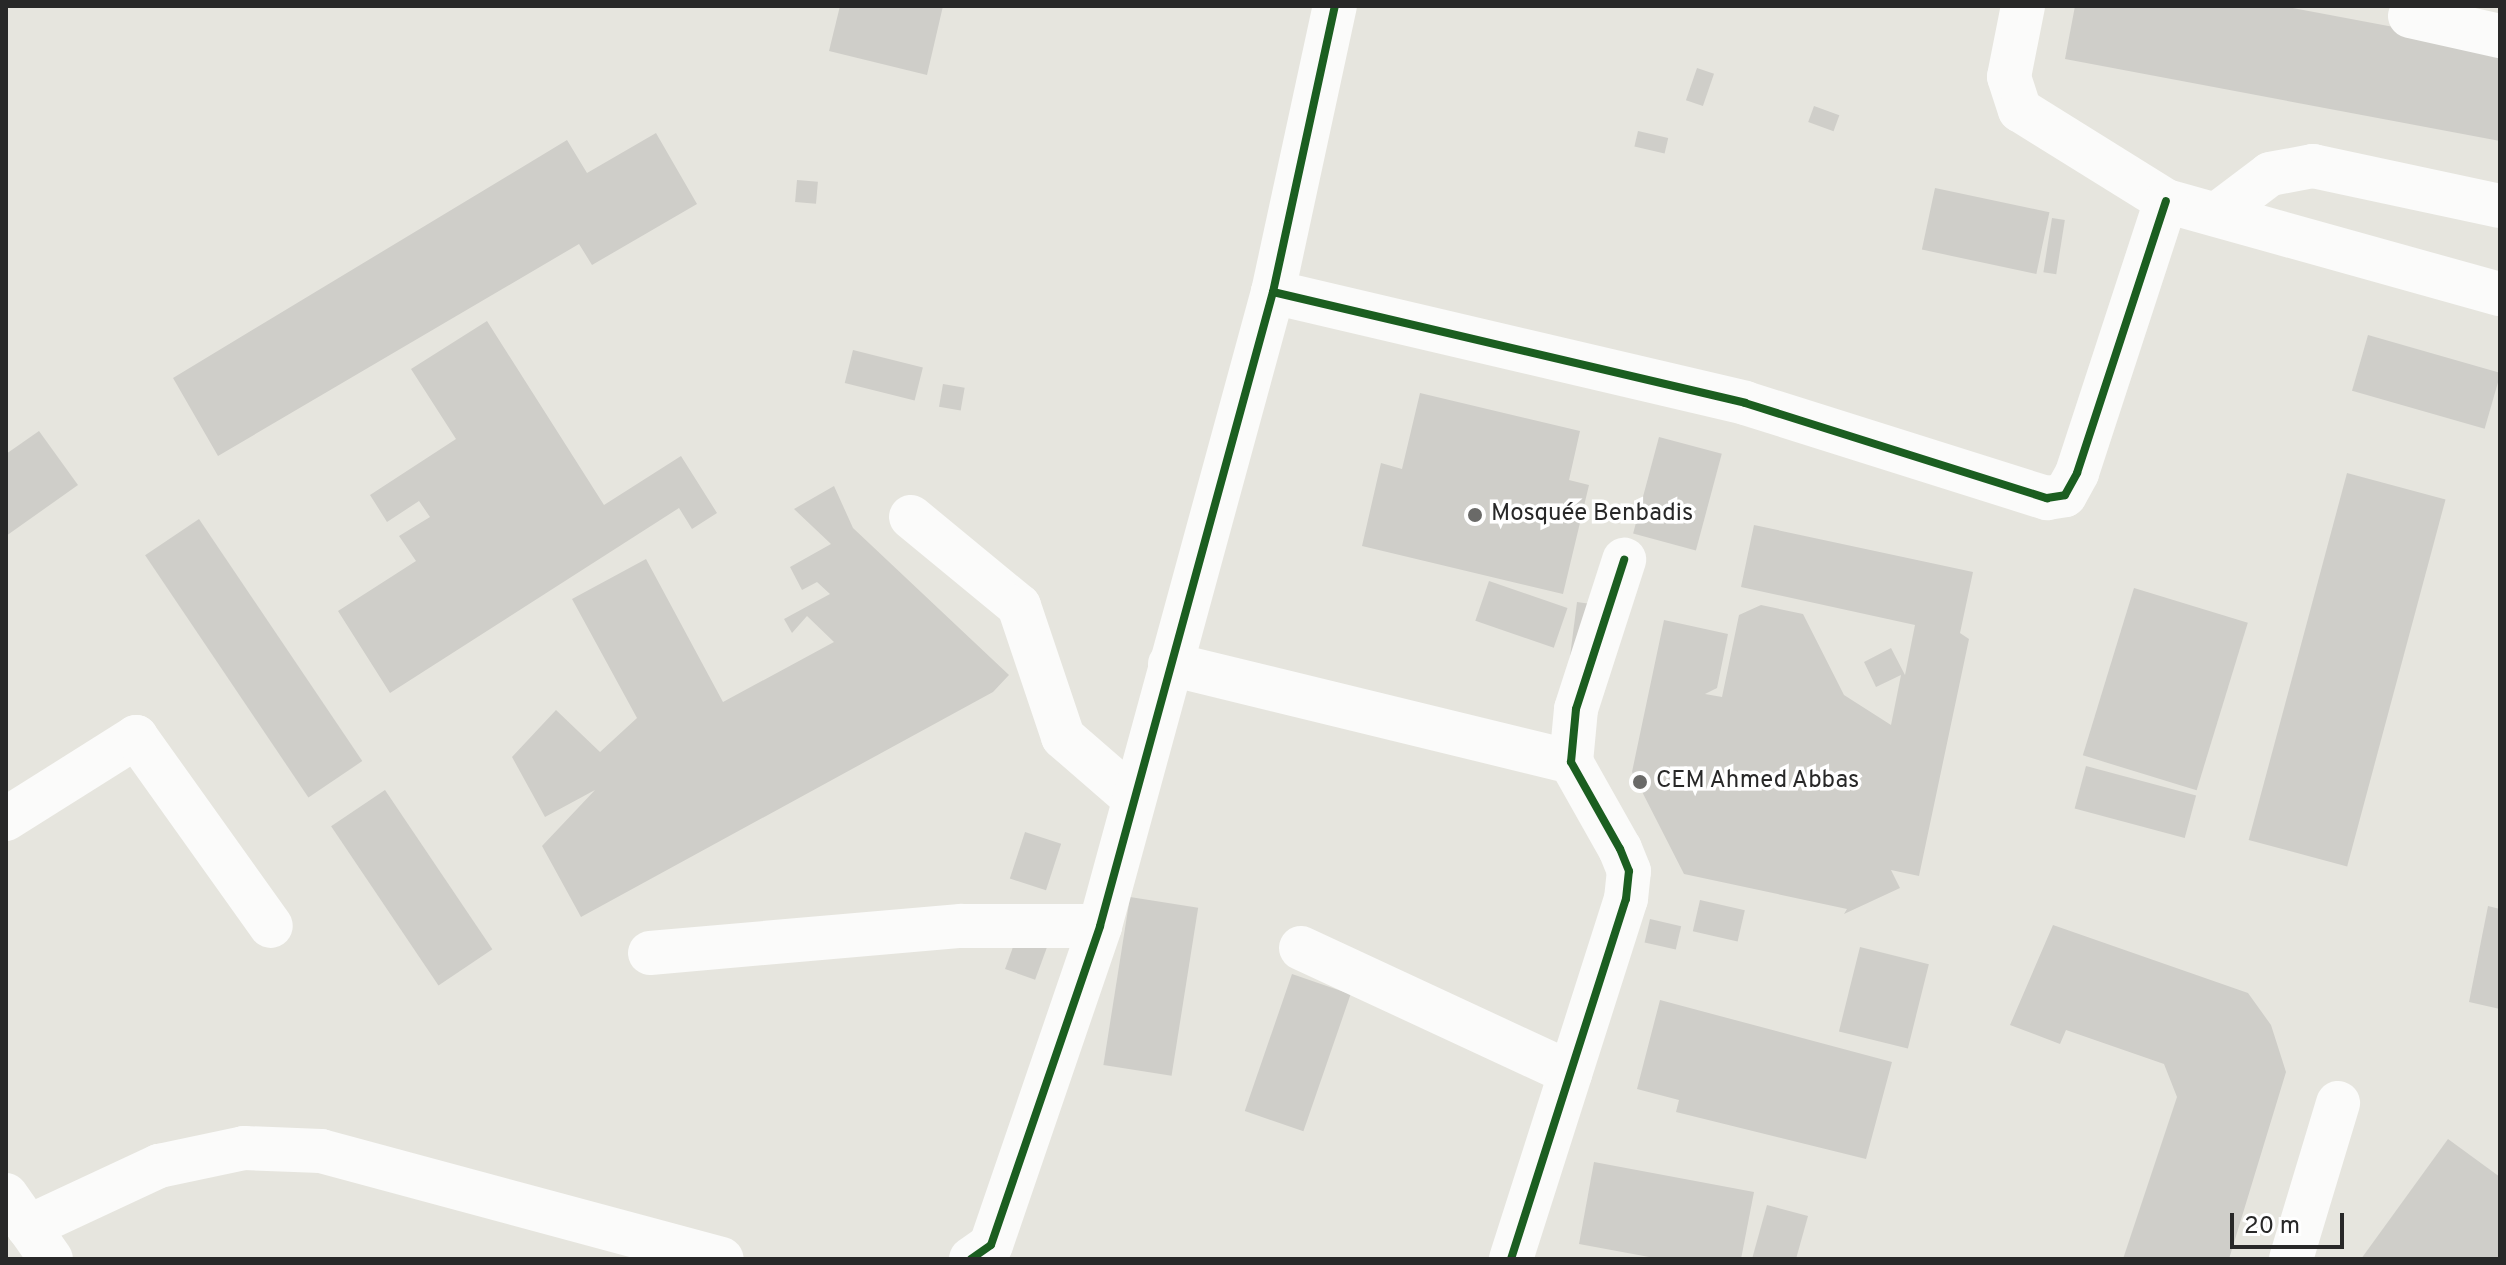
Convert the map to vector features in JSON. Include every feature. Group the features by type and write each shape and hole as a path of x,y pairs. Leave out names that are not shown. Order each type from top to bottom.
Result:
{"street":[{"path":"971,1259 991,1245 1100,926 1130,795 1170,664 1273,292 1335,6"},
{"path":"2023,6 2009,77 2020,110 2166,201 2500,294"},
{"path":"2410,16 2500,36"},
{"path":"2217,214 2270,174 2313,166 2500,206"},
{"path":"1273,292 1745,403 2047,498 2065,495 2077,473 2166,201"},
{"path":"911,517 1019,606 1063,737 1130,795"},
{"path":"1511,1259 1629,871 1571,762 1576,709 1624,560"},
{"path":"1170,664 1571,762"},
{"path":"6,819 136,737 271,926"},
{"path":"650,953 961,926 1100,926"},
{"path":"1301,948 1570,1073"},
{"path":"2291,1259 2338,1103"},
{"path":"28,1227 159,1166 244,1148 321,1151 722,1259"}],"building":[{"path":"840,6 943,6 927,75 829,51"},
{"path":"2075,6 2282,6 2500,47 2500,141 2065,59"},
{"path":"1697,68 1714,74 1703,106 1686,100"},
{"path":"1814,106 1839,115 1834,131 1808,122"},
{"path":"1638,131 1668,138 1665,154 1634,147"},
{"path":"656,133 697,204 592,265 579,244 218,456 173,378 567,140 587,173"},
{"path":"797,180 818,182 816,204 795,202"},
{"path":"1935,188 2049,212 2036,274 1922,250"},
{"path":"2052,218 2065,220 2056,274 2043,272"},
{"path":"487,321 604,505 681,456 717,513 692,529 679,508 390,693 338,611 416,561 399,536 430,517 419,501 387,522 370,495 456,439 411,369"},
{"path":"2368,335 2500,373 2485,429 2352,391"},
{"path":"853,350 923,367 915,400 845,383"},
{"path":"943,384 965,388 961,410 939,407"},
{"name":"Mosquée Benbadis","path":"1420,393 1580,431 1569,480 1589,485 1563,594 1362,546 1381,463 1402,469"},
{"path":"39,431 78,485 6,536 6,454"},
{"path":"1659,437 1722,454 1696,550 1633,534"},
{"path":"2347,473 2446,499 2347,866 2249,840"},
{"path":"834,486 853,528 1009,675 993,692 581,917 542,846 595,790 545,817 512,757 556,710 600,752 637,718 572,599 646,559 723,702 834,642 807,616 792,633 784,619 830,594 817,582 802,590 790,567 831,544 794,509"},
{"path":"199,519 362,761 308,797 145,555"},
{"path":"1754,525 1973,572 1960,633 1969,639 1919,876 1891,870 1900,888 1844,914 1847,909 1684,874 1632,772 1664,620 1728,634 1717,688 1705,694 1722,697 1739,615 1761,605 1803,614 1844,695 1891,725 1901,675 1876,687 1864,662 1891,648 1905,675 1915,625 1741,587"},
{"path":"1489,581 1567,608 1554,648 1475,621"},
{"path":"2134,588 2248,623 2197,790 2083,755"},
{"path":"1577,602 1605,606 1569,664"},
{"path":"2086,766 2196,796 2185,838 2075,809"},
{"path":"385,790 492,949 438,986 331,826"},
{"path":"1025,832 1061,844 1046,890 1010,879"},
{"path":"1130,897 1198,908 1172,1076 1103,1065"},
{"path":"1700,900 1745,910 1738,942 1693,931"},
{"path":"2488,906 2500,909 2500,1009 2469,1002"},
{"path":"1650,919 1681,926 1676,950 1645,942"},
{"path":"2053,925 2248,993 2271,1025 2286,1072 2229,1259 2123,1259 2177,1097 2164,1064 2066,1030 2060,1044 2010,1025"},
{"path":"1017,936 1047,947 1035,980 1005,969"},
{"path":"1860,947 1929,964 1908,1049 1839,1031"},
{"path":"1292,974 1351,994 1303,1131 1245,1111"},
{"path":"1660,1000 1892,1062 1866,1159 1676,1112 1679,1100 1637,1089"},
{"path":"2448,1139 2500,1177 2500,1259 2361,1259"},
{"path":"1594,1162 1754,1192 1741,1259 1660,1259 1579,1244"},
{"path":"1767,1205 1808,1216 1796,1259 1752,1259"}],"cycle path":[{"path":"971,1259 991,1245 1100,926 1273,292 1335,6"},
{"path":"1273,292 1745,403 2047,498 2065,495 2077,473 2166,201"},
{"path":"1511,1259 1626,899 1629,871 1571,762 1576,709 1624,560"}],"place":[{"name":"Mosquée Benbadis","path":"1475,515"},
{"name":"CEM Ahmed Abbas","path":"1640,782"}]}
